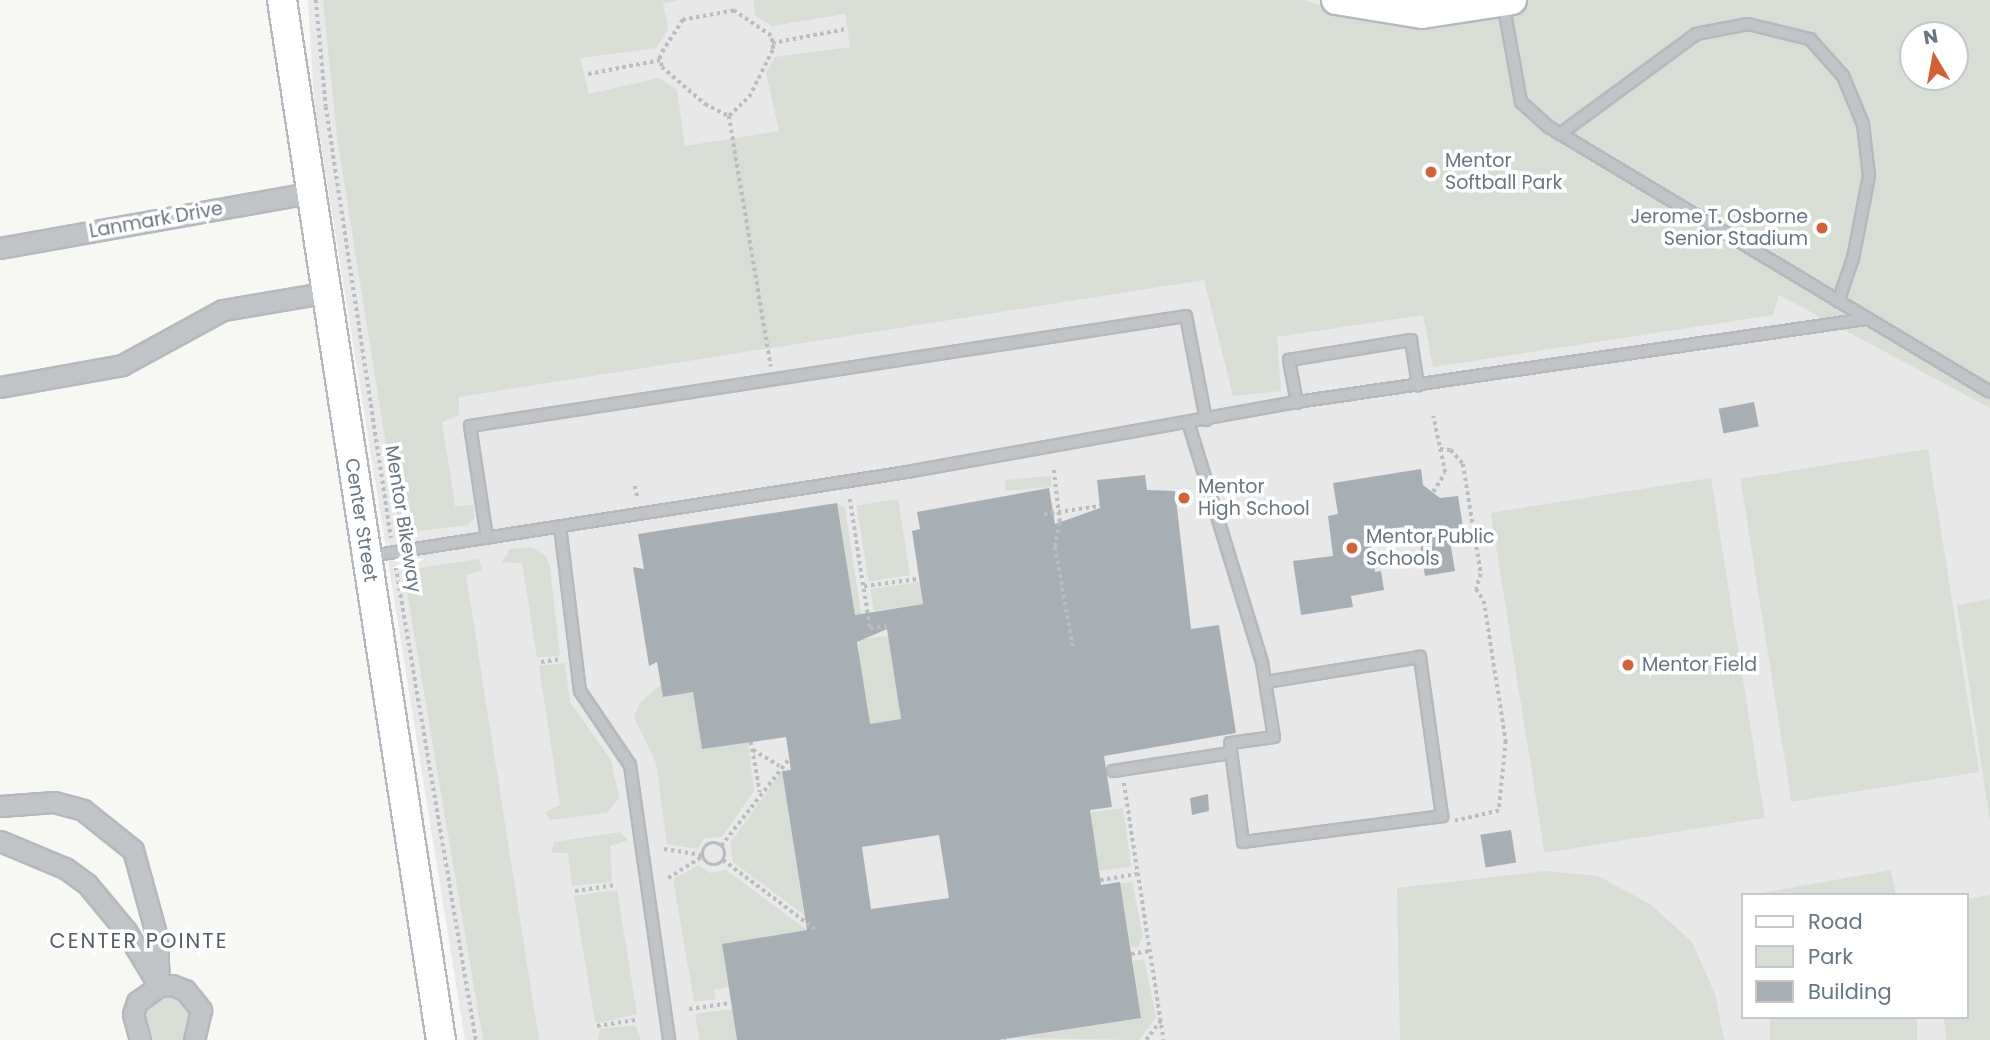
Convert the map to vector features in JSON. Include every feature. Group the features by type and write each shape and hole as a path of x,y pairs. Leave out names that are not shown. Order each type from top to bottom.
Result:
{"main road":[{"name":"Center Street","path":"282,0 329,292 366,557 441,1040"},
{"path":"1336,0 1422,14 1507,1"}],"street":[{"name":"Lanmark Drive","path":"0,248 313,192"},
{"path":"0,387 122,365 223,310 329,292"},
{"path":"0,806 54,802 83,810 133,850 157,937 159,986"},
{"path":"0,841 65,868 87,884 120,923 159,986"},
{"path":"140,1040 133,1014 146,992 159,986 185,989 195,998 202,1024 194,1040"}],"lane":[{"path":"1507,1 1521,102 1560,134 1990,392"},
{"path":"1560,134 1696,34 1748,24 1810,39 1843,76 1863,124 1869,176 1838,302"},
{"path":"487,538 470,426 1186,316 1206,420"},
{"path":"366,557 1189,425 1297,402 1866,319"},
{"path":"1297,402 1289,360 1411,340 1418,384"},
{"path":"1189,425 1266,682 1273,737 1230,743 1243,842 1442,816 1420,657 1266,682"},
{"path":"560,526 580,691 630,765 669,1040"},
{"path":"1117,771 1231,753"}],"path":[{"name":"Mentor Bikeway","path":"316,0 326,107 394,552 476,1040"},
{"path":"661,60 683,20 734,11 771,36 772,43 749,97 729,116"},
{"path":"772,43 846,29"},
{"path":"588,74 661,60"},
{"path":"661,60 705,104 729,116"},
{"path":"729,116 773,380"},
{"path":"1433,416 1445,474 1433,492"},
{"path":"1440,449 1451,450 1463,464 1480,574 1476,589 1484,601 1506,741 1499,811 1456,821 1442,816"},
{"path":"1054,470 1058,511 1055,547 1073,646"},
{"path":"635,486 638,500"},
{"path":"850,499 870,628 887,626"},
{"path":"1044,514 1100,506"},
{"path":"864,586 919,579"},
{"path":"541,662 562,659"},
{"path":"751,742 760,793"},
{"path":"753,750 780,766"},
{"path":"789,759 780,766 721,846 723,860 815,929"},
{"path":"1117,771 1138,874 1164,1040"},
{"path":"668,878 703,855 709,844 721,846"},
{"path":"664,849 703,855 710,864 723,860"},
{"path":"1100,880 1138,874"},
{"path":"575,891 616,885"},
{"path":"1131,954 1150,951"},
{"path":"689,1009 731,1003"},
{"path":"597,1026 636,1020"},
{"path":"1146,1040 1161,1020"}],"shaded area":[{"name":"Mentor High School","path":"308,0 1990,0 1990,1040 465,1040 314,100"}],"green space":[{"path":"323,0 680,0 663,3 668,29 656,48 580,58 589,94 659,78 677,90 685,146 779,131 766,73 775,57 850,47 845,14 772,26 755,16 753,0 1304,0 1373,22 1419,25 1423,0 1990,0 1990,408 1779,295 1773,315 1433,367 1423,315 1277,337 1281,391 1233,396 1204,280 459,397 459,415 442,422 455,506 473,505 474,518 468,525 400,533 337,138"},
{"path":"1928,449 1979,772 1791,802 1740,479"},
{"path":"1051,476 1052,487 1006,491 1005,480"},
{"name":"Mentor Field","path":"1711,478 1765,818 1545,853 1491,513"},
{"path":"898,499 910,575 869,582 857,506"},
{"path":"837,503 845,508 865,639 888,636 901,719 859,726 859,640"},
{"path":"531,547 546,556 550,567 560,656 537,657 522,563 502,562 510,549"},
{"path":"479,559 482,570 466,575 539,1040 483,1040 405,581 420,568"},
{"path":"920,582 923,604 874,611 870,589"},
{"path":"1990,599 1990,822 1957,605"},
{"path":"565,663 570,702 611,760 619,797 607,813 550,820 545,812 560,805 539,666"},
{"path":"661,684 663,697 693,692 702,749 748,742 754,791 722,837 705,838 697,849 667,844 656,763 634,717 640,703"},
{"path":"782,771 804,915 733,862 730,843"},
{"path":"1123,808 1131,866 1099,871 1090,813"},
{"path":"620,832 628,840 610,846 612,882 572,886 568,853 551,853 554,842"},
{"path":"699,865 710,873 726,870 807,930 722,944 728,987 714,990 716,999 694,1002 673,879"},
{"path":"1891,870 1896,893 1761,893"},
{"path":"1545,871 1598,876 1650,904 1692,942 1715,994 1724,1040 1400,1040 1397,888"},
{"path":"1132,882 1143,935 1138,947 1131,947 1120,883"},
{"path":"617,890 637,1014 599,1023 595,1022 574,896"},
{"path":"1990,895 1990,1040 1946,1040 1944,1019 1969,1019 1969,899"},
{"path":"1144,959 1156,1017 1139,1040 1014,1038 1141,1018 1133,961"},
{"path":"167,991 190,1005 194,1030 185,1040 148,1040 140,1009"},
{"path":"732,1009 737,1040 699,1040 695,1014"},
{"path":"1770,1019 1917,1019 1917,1040 1770,1040"},
{"path":"635,1025 641,1040 598,1040 600,1029"}],"building":[{"path":"1754,402 1759,427 1723,433 1719,409"},
{"name":"Mentor Public Schools","path":"1421,469 1423,485 1440,498 1458,496 1464,533 1449,535 1455,571 1425,576 1419,538 1404,527 1370,531 1375,572 1381,571 1384,590 1351,596 1353,607 1301,615 1293,561 1333,556 1328,516 1338,514 1333,483"},
{"name":"Mentor High School","path":"1145,475 1147,490 1175,491 1191,629 1219,625 1236,733 1104,756 1112,807 1090,810 1101,885 1120,882 1141,1018 998,1040 737,1040 722,944 807,930 782,771 791,770 786,737 702,749 693,692 663,697 657,662 649,666 633,567 644,569 638,534 837,503 855,615 923,604 912,531 920,529 917,512 1049,488 1055,524 1100,508 1097,480","holes":["887,629 901,719 870,724 857,642","939,835 949,898 871,909 862,847"]},
{"path":"1208,794 1209,811 1192,815 1190,798"},
{"path":"1511,830 1516,863 1486,867 1480,835"}],"place":[{"name":"Mentor Softball Park","path":"1431,172"},
{"name":"Jerome T. Osborne Senior Stadium","path":"1822,228"},
{"name":"Mentor High School","path":"1184,498"},
{"name":"Mentor Public Schools","path":"1352,548"},
{"name":"Mentor Field","path":"1628,665"}],"district":[{"name":"CENTER POINTE","path":"139,941"}]}
